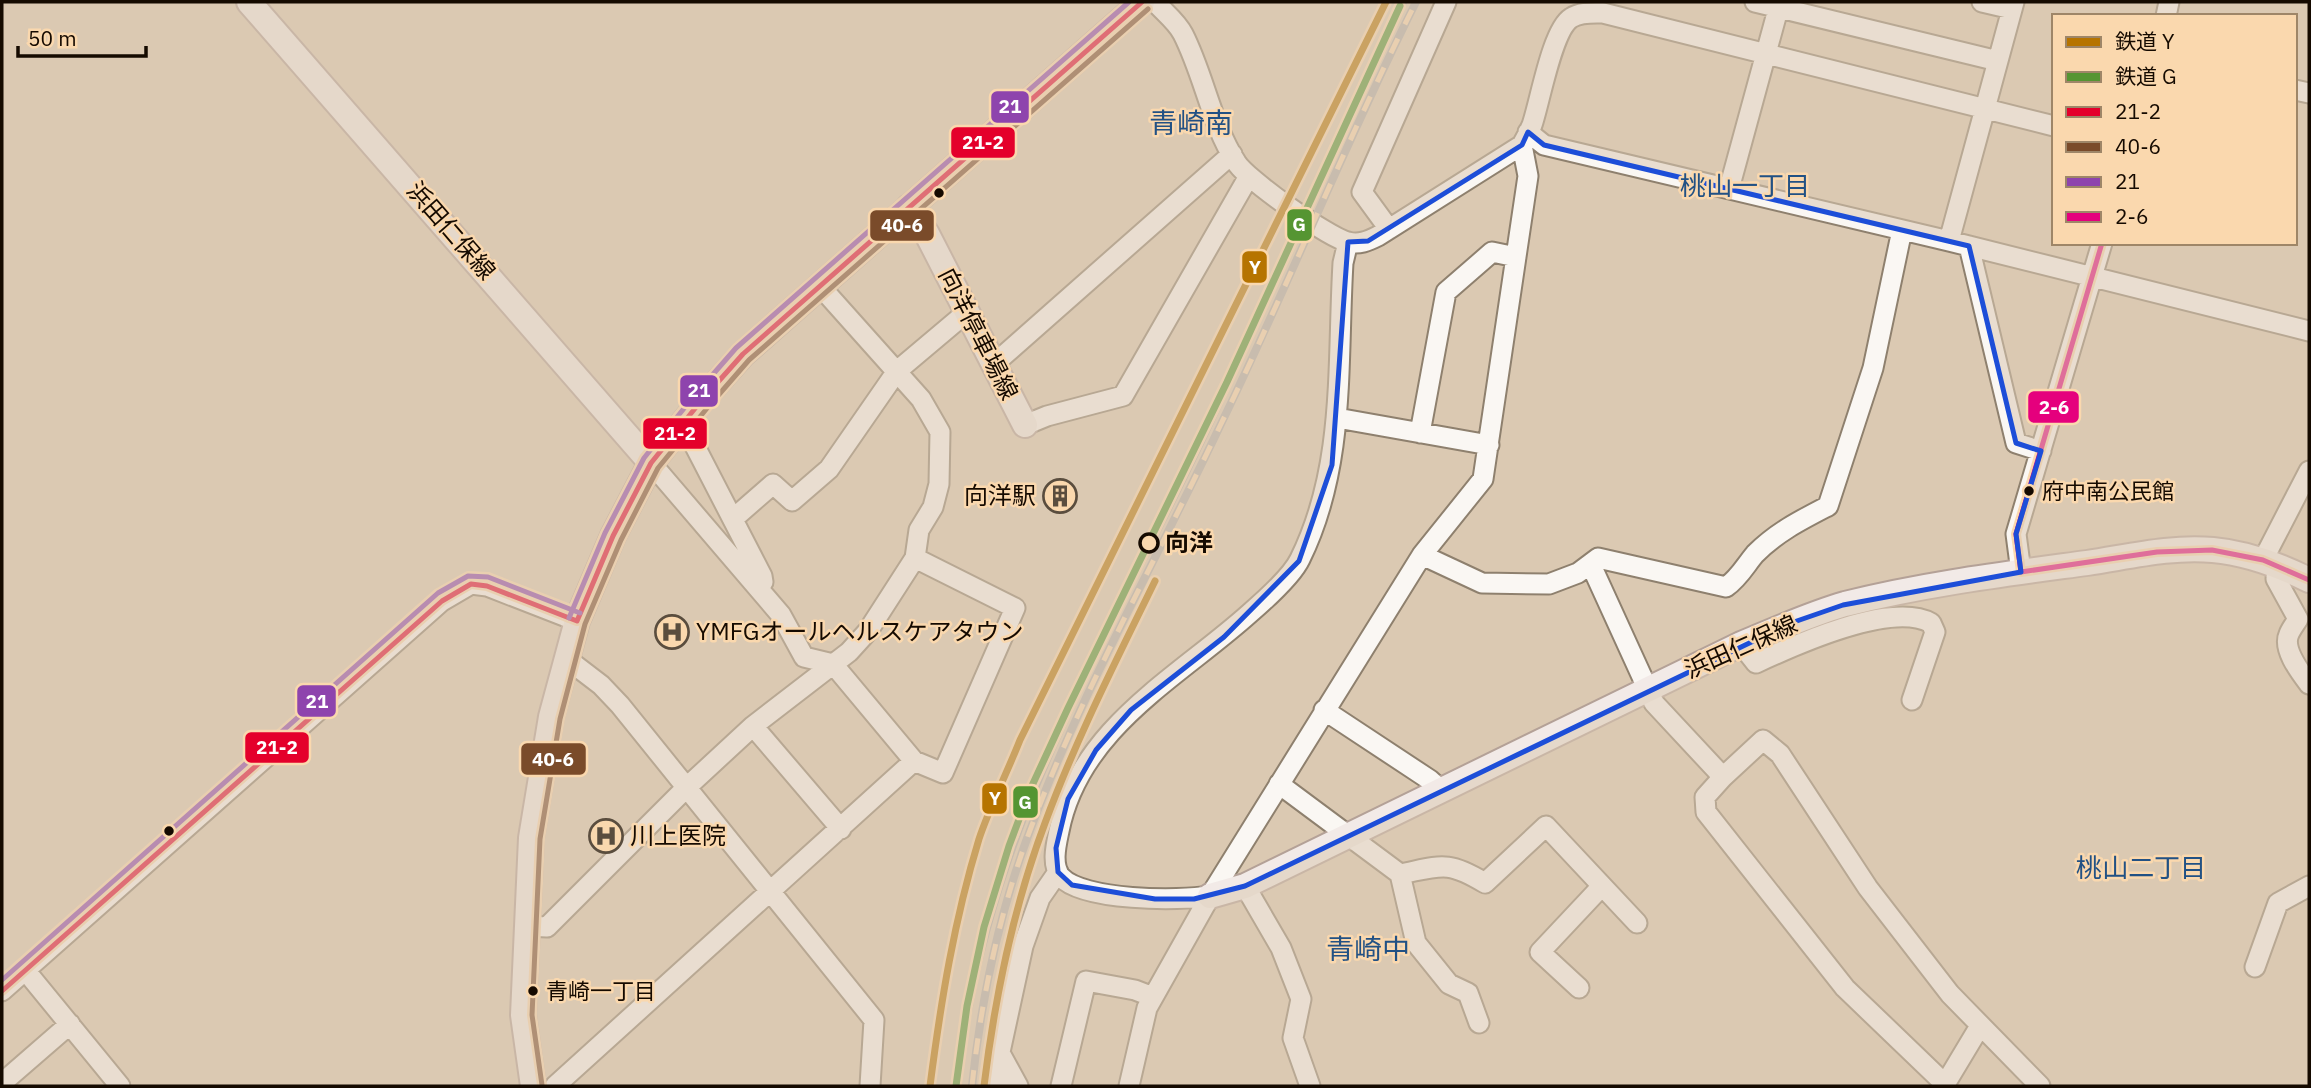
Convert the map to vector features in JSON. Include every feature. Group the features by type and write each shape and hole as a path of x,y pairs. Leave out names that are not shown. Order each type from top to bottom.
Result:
{"main road":[{"name":"浜田仁保線","path":"249,2 538,330 651,463"},
{"path":"533,1086 523,1015 530,838 551,717 577,621 613,536 651,463 743,354 1142,2"},
{"name":"向洋停車場線","path":"909,207 927,234 1025,425"},
{"name":"浜田仁保線","path":"1210,896 1245,886 1741,644 1843,605 1896,593 2021,572 2185,550 2212,550 2270,563 2309,580"}],"street":[{"path":"1155,2 1182,32 1236,163 1249,176 1327,233 1348,242 1368,241 1389,229 1525,138"},
{"path":"1389,229 1362,192 1446,2"},
{"path":"1755,2 1780,5 1998,61"},
{"path":"1949,241 2013,6 1982,2"},
{"path":"1729,189 1780,5"},
{"path":"1129,1086 1147,1008 1210,896 1422,555 1483,479 1528,176 1525,138 1568,10 1603,13 2052,126"},
{"path":"1525,138 1544,145 1949,241 2309,331"},
{"path":"994,364 1232,154"},
{"path":"1025,425 1047,416 1123,396 1249,176"},
{"path":"1422,555 1482,583 1549,584 1578,573 1598,558 1726,587 1737,580 1754,556 1781,530 1828,506 1873,368 1902,230"},
{"path":"997,1086 1000,1052 1031,920 1040,898 1058,872 1056,848 1062,814 1080,776 1096,750 1130,710 1234,628 1263,602 1299,561 1318,515 1332,466 1337,418 1342,287 1348,242"},
{"path":"2021,572 2016,534 2101,245"},
{"path":"1969,246 2016,443 2041,451"},
{"path":"1420,433 1446,292 1492,252 1516,257"},
{"path":"527,926 547,926 687,787 753,726 849,652 869,631 915,558 919,530 933,507 939,484 940,432 921,399 820,286"},
{"path":"734,517 773,484 792,501 829,469 897,371 967,312"},
{"path":"1337,418 1489,445"},
{"path":"683,423 734,517 762,576 763,582 758,588"},
{"path":"651,463 781,615 804,657 833,664 914,761 943,773 1015,608 915,558"},
{"path":"2309,471 2270,563 2298,619 2287,636 2288,648 2309,684"},
{"path":"1591,565 1654,704 1723,776"},
{"path":"2,991 442,601 471,584 487,586 577,621"},
{"path":"1741,644 1756,663 1825,633 1888,619 1920,618 1931,623 1935,632 1912,700"},
{"path":"567,659 601,685 620,705 874,1020 870,1086"},
{"path":"1324,710 1441,790"},
{"path":"753,726 841,829"},
{"path":"1980,1026 1945,1085 1845,989 1706,812 1705,797 1723,776 1763,740 1780,754 1868,888 1950,994 2040,1086"},
{"path":"558,1085 914,761"},
{"path":"1279,784 1400,874 1416,943 1449,984 1468,993 1479,1023"},
{"path":"1400,874 1444,865 1465,871 1485,883 1546,826 1637,923"},
{"path":"1058,872 1072,885 1123,897 1194,899 1210,896"},
{"path":"1245,886 1281,948 1301,999 1293,1038 1310,1086"},
{"path":"1579,988 1540,952 1602,886"},
{"path":"2255,967 2278,902 2309,886"},
{"path":"25,970 120,1086"},
{"path":"1061,1086 1086,981 1135,990 1153,997"},
{"path":"2,1083 70,1024"},
{"path":"1000,1052 1018,1086"}],"highlighted area":[{"path":"1528,132 1544,145 1969,246 2016,443 2041,451 2016,534 2021,572 1843,605 1791,623 1245,886 1194,899 1155,899 1072,885 1058,872 1056,848 1068,799 1096,750 1131,710 1224,637 1299,561 1332,465 1348,242 1368,241 1522,145"}],"railway":[{"path":"958,1086 970,998 991,914 1018,832 1050,751 1203,437 1403,2"},
{"path":"972,1086 980,1022 1000,926 1018,864 1050,781 1095,678 1245,373 1365,107 1416,2"}],"rail line":[{"name":"Y","path":"930,1086 955,931 979,839 993,802 1020,740 1386,2"},
{"name":"G","path":"956,1086 967,1006 984,927 1030,790 1227,382 1400,6"},
{"name":"Y","path":"984,1086 1007,953 1034,855 1083,731 1155,581"}],"transit line":[{"name":"21","path":"569,618 605,533 644,458 736,348 1129,2"},
{"name":"21-2","path":"577,621 613,536 651,463 743,354 1142,2"},
{"name":"40-6","path":"542,1085 532,1015 540,839 560,719 585,624 621,540 658,468 749,360 1148,9"},
{"name":"2-6","path":"2021,572 2016,534 2101,245"},
{"name":"2-6","path":"2021,572 2157,552 2212,550 2263,560 2309,580"},
{"name":"21","path":"2,980 438,593 468,576 488,577 580,613"},
{"name":"21-2","path":"2,991 442,601 471,584 487,586 577,621"}],"place":[{"name":"府中南公民館","path":"2029,491"},
{"name":"向洋駅","path":"1060,496"},
{"name":"向洋","path":"1149,543"},
{"name":"YMFGオールヘルスケアタウン","path":"672,632"},
{"name":"川上医院","path":"606,836"},
{"name":"青崎一丁目","path":"533,991"}],"district":[{"name":"青崎南","path":"1191,123"},
{"name":"桃山一丁目","path":"1745,186"},
{"name":"桃山二丁目","path":"2141,868"},
{"name":"青崎中","path":"1368,949"}]}
